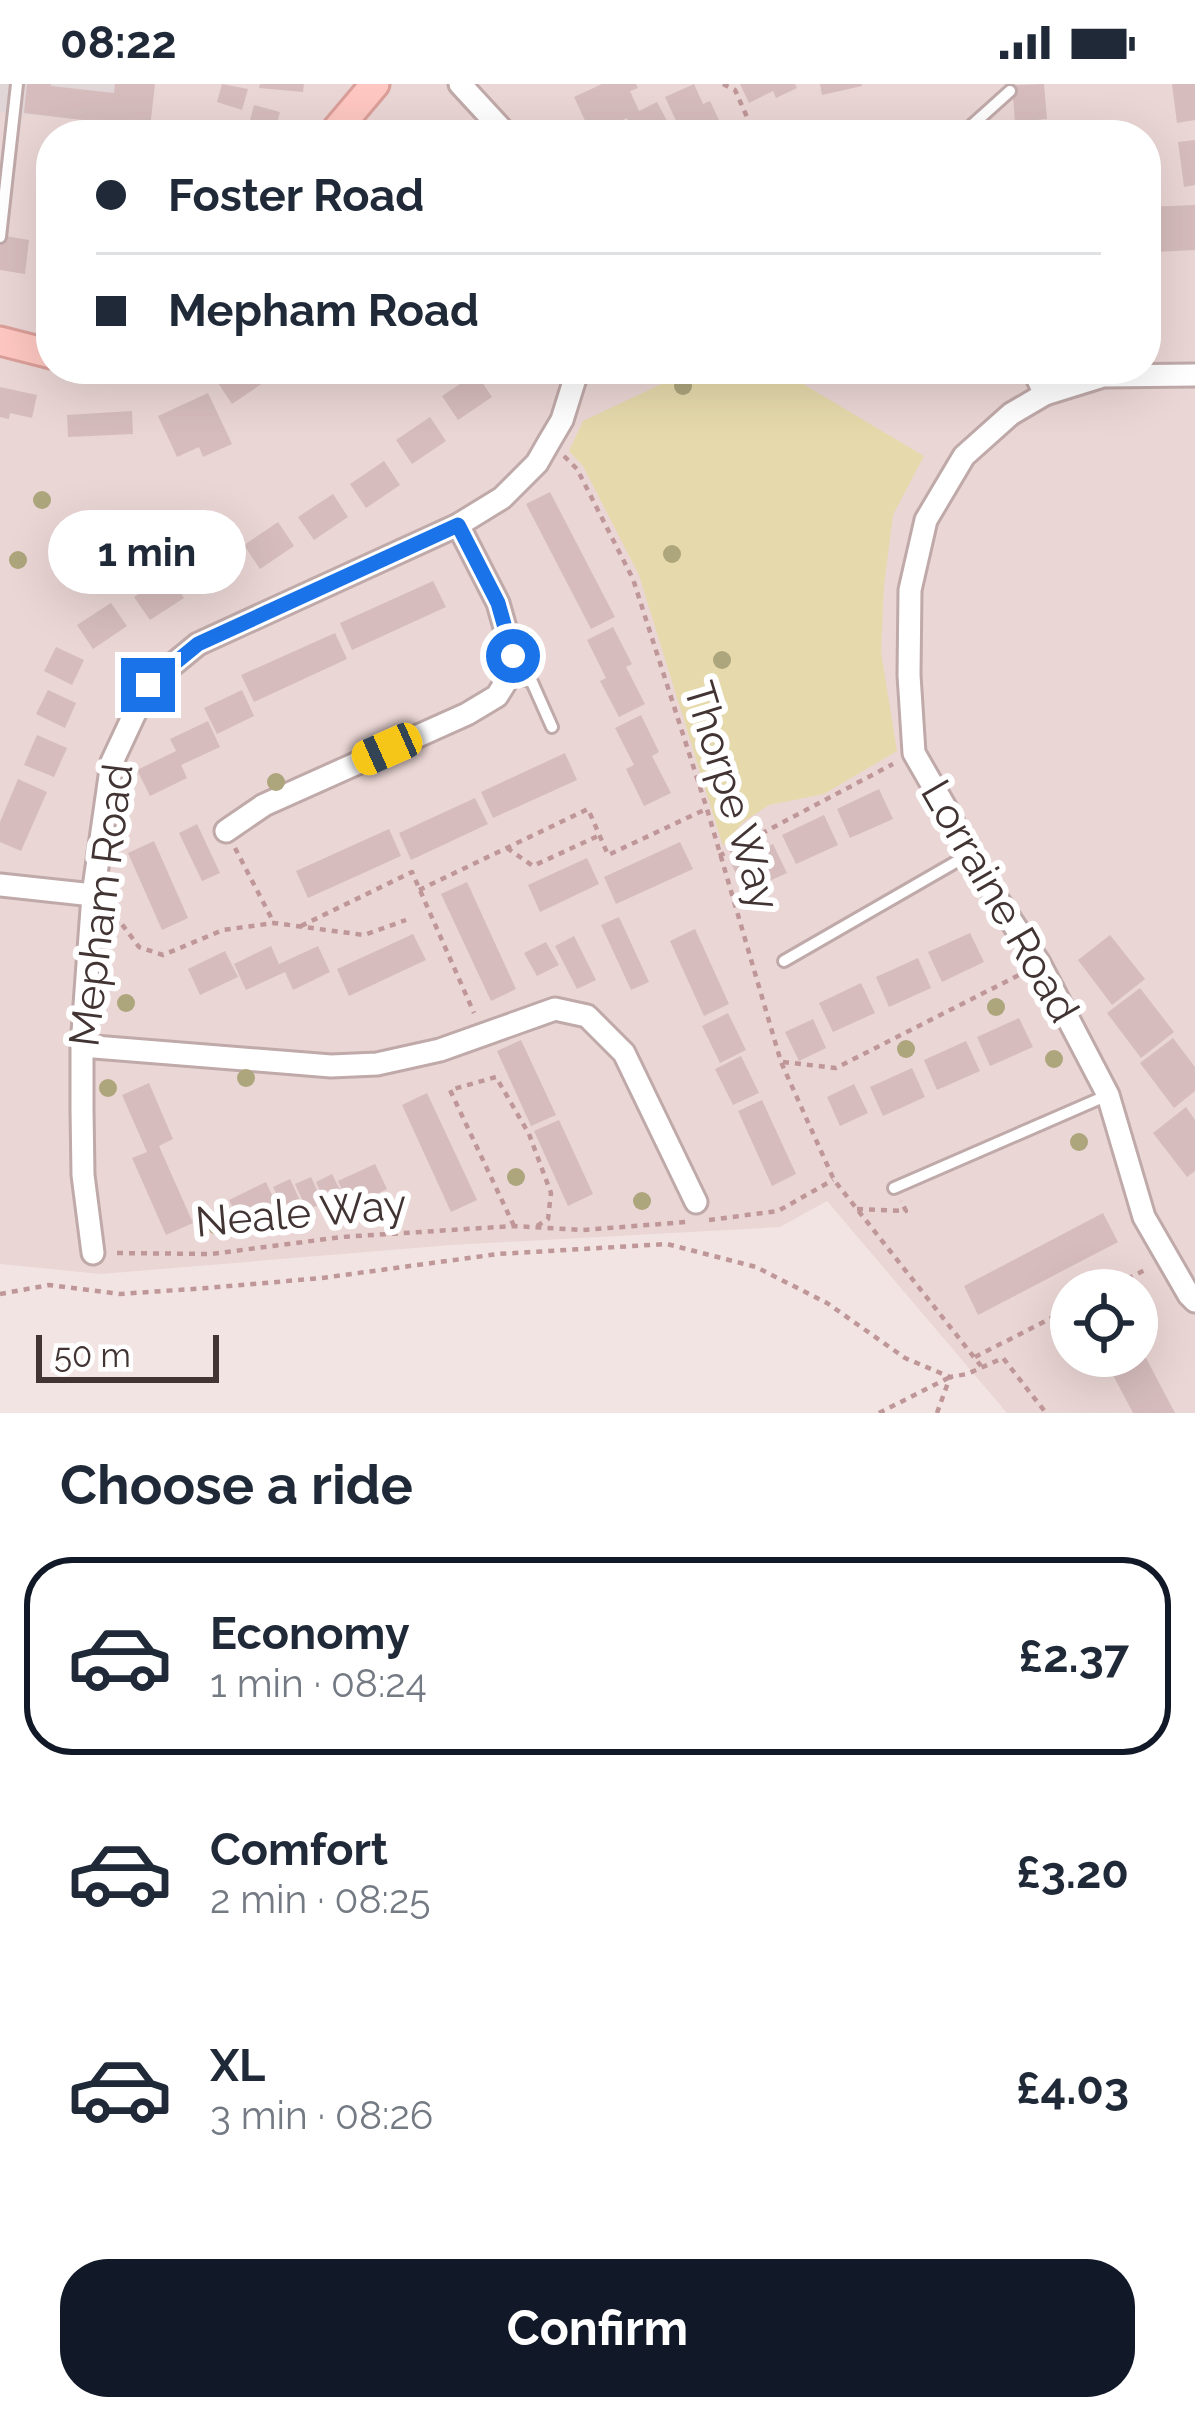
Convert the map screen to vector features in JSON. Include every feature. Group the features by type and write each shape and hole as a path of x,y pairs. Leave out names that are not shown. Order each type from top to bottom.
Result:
{"street":[{"path":"345,120 375,84"},
{"path":"460,84 493,120"},
{"path":"0,341 36,350"},
{"name":"Lorraine Road","path":"1161,375 1195,375"},
{"name":"Mepham Road","path":"94,1252 83,1175 82,1046 93,895 112,762 148,685 198,644 458,525 502,498 536,463 562,420 573,384"},
{"path":"1040,384 1045,394"},
{"name":"Lorraine Road","path":"1077,384 1045,394 1011,414 964,456 926,520 910,590 914,753 968,855 1040,965 1108,1096 1144,1216 1195,1301"},
{"path":"226,831 264,805 497,696 510,675 513,656 498,603 458,525"},
{"path":"0,884 93,895"},
{"path":"82,1046 331,1066 377,1064 440,1049 555,1010 587,1016 624,1053 696,1202"}],"lane":[{"path":"0,237 17,84"},
{"path":"978,120 1010,91"},
{"path":"510,675 532,682 552,727"},
{"path":"784,961 968,855"},
{"path":"894,1188 1108,1096"}],"path":[{"path":"723,84 735,90 748,120"},
{"name":"Thorpe Way","path":"549,442 577,469 633,579 781,1062 834,1180 981,1366"},
{"path":"719,856 914,753"},
{"path":"588,809 608,855 706,809"},
{"path":"419,890 588,809"},
{"path":"507,848 533,866 599,835 588,809"},
{"path":"226,831 274,923"},
{"path":"300,927 412,872 484,1034"},
{"path":"93,895 114,913 139,947 163,956 223,930 274,923 364,935 406,920"},
{"path":"781,1062 836,1068 1040,965"},
{"path":"514,1226 450,1090 496,1077 529,1135 551,1192 548,1219 532,1229"},
{"name":"Neale Way","path":"94,1252 211,1254 342,1237 514,1226 583,1230 693,1222 778,1211 834,1180"},
{"path":"0,1294 50,1285 120,1294 163,1291 322,1278 498,1254 667,1244 756,1267 827,1303 905,1358 950,1377"},
{"path":"1147,1269 1168,1258"},
{"path":"975,1357 1050,1319"},
{"path":"879,1413 950,1377 1004,1358 1046,1413"},
{"path":"938,1413 950,1377"}],"shaded area":[{"path":"0,84 1195,84 1195,1413 1007,1413 827,1201 780,1227 451,1245 101,1274 0,1264"},
{"path":"0,84 153,84 148,120 0,112"},
{"path":"661,384 803,384 924,456 893,515 884,585 881,652 897,751 824,794 769,805 743,822 723,846 639,575 583,466 569,451 583,421"}],"building":[{"path":"27,84 114,93 115,84 155,84 151,120 83,120 24,113"},
{"path":"222,84 248,89 242,110 217,102"},
{"path":"260,84 304,84 303,92 259,88"},
{"path":"602,84 636,84 638,88 630,91 639,111 657,102 666,120 585,120 574,97"},
{"path":"694,84 703,104 710,101 719,120 676,120 665,97"},
{"path":"740,84 795,84 797,88 776,98 773,91 749,103"},
{"path":"820,84 862,84 862,86 822,95"},
{"path":"1044,84 1047,119 1015,120 1012,85"},
{"path":"1172,84 1195,84 1195,120 1177,123"},
{"path":"254,105 280,112 278,120 250,120"},
{"path":"1195,140 1195,185 1184,187 1178,142"},
{"path":"1195,205 1195,250 1161,252 1161,206"},
{"path":"0,235 29,240 25,274 0,270"},
{"path":"219,384 262,384 232,404"},
{"path":"460,384 483,384 492,397 458,420 442,396"},
{"path":"0,387 37,395 32,418 10,413 9,419 0,417"},
{"path":"208,393 232,444 203,457 199,447 177,457 158,416"},
{"path":"132,411 133,434 68,437 67,415"},
{"path":"430,417 446,441 412,464 396,440"},
{"path":"384,461 400,485 366,508 350,484"},
{"path":"550,492 615,617 591,629 526,504"},
{"path":"333,494 348,517 314,540 298,517"},
{"path":"278,522 294,546 260,569 244,545"},
{"path":"222,547 237,571 203,594 187,570"},
{"path":"168,574 184,598 150,620 134,597"},
{"path":"433,581 446,607 352,650 340,623"},
{"path":"111,603 127,626 93,649 77,625"},
{"path":"613,627 645,704 619,717 600,681 606,678 587,640"},
{"path":"335,633 347,659 254,702 241,675"},
{"path":"56,647 84,660 72,685 44,671"},
{"path":"48,690 76,703 65,728 36,714"},
{"path":"242,690 254,716 217,734 204,708"},
{"path":"641,715 659,752 652,756 671,793 644,806 626,769 634,765 615,728"},
{"path":"208,721 220,747 181,765 187,778 150,796 137,770 176,751 170,739"},
{"path":"37,735 67,748 54,777 24,765"},
{"path":"565,753 577,780 493,818 481,792"},
{"path":"18,779 47,792 21,851 0,842 0,822"},
{"path":"879,789 893,819 850,838 837,809"},
{"path":"475,798 488,824 411,860 399,833"},
{"path":"824,815 838,845 796,864 782,835"},
{"path":"197,824 220,873 202,881 179,833"},
{"path":"389,829 401,856 308,898 296,871"},
{"path":"154,841 188,918 162,930 128,853"},
{"path":"680,842 693,869 616,904 604,877"},
{"path":"773,844 787,873 745,892 731,863"},
{"path":"587,858 599,884 540,912 528,885"},
{"path":"467,882 516,989 491,1001 441,894"},
{"path":"619,917 649,982 631,990 601,925"},
{"path":"695,929 729,1004 704,1016 670,941"},
{"path":"970,933 984,962 942,982 928,952"},
{"path":"413,934 426,960 349,996 337,969"},
{"path":"1110,935 1145,979 1112,1005 1078,960"},
{"path":"574,936 596,980 577,989 555,946"},
{"path":"546,942 559,965 537,976 524,953"},
{"path":"271,946 279,964 318,946 330,972 293,990 285,972 246,990 234,964"},
{"path":"225,951 238,977 200,995 188,969"},
{"path":"918,958 931,988 889,1007 876,977"},
{"path":"861,983 875,1013 833,1032 819,1003"},
{"path":"1140,988 1174,1032 1141,1058 1107,1013"},
{"path":"728,1013 746,1050 720,1063 702,1026"},
{"path":"1019,1018 1033,1047 990,1066 977,1037"},
{"path":"813,1019 826,1048 799,1061 785,1032"},
{"path":"1173,1038 1195,1067 1195,1091 1174,1108 1140,1063"},
{"path":"521,1040 556,1115 531,1126 497,1051"},
{"path":"966,1041 980,1071 937,1090 924,1060"},
{"path":"741,1056 759,1093 733,1105 715,1069"},
{"path":"912,1068 925,1097 883,1116 870,1087"},
{"path":"149,1083 173,1139 159,1146 193,1223 166,1235 132,1158 147,1152 122,1095"},
{"path":"854,1084 868,1113 840,1126 827,1097"},
{"path":"427,1093 477,1200 451,1212 402,1105"},
{"path":"762,1100 796,1174 772,1186 738,1111"},
{"path":"1186,1107 1195,1120 1195,1171 1187,1177 1153,1133"},
{"path":"559,1120 593,1194 568,1206 534,1131"},
{"path":"375,1164 387,1189 350,1207 338,1181"},
{"path":"332,1174 345,1200 328,1208 316,1182"},
{"path":"311,1177 323,1203 307,1210 295,1184"},
{"path":"290,1179 302,1205 286,1213 273,1187"},
{"path":"266,1182 278,1208 241,1225 229,1200"},
{"path":"1103,1213 1118,1242 1066,1269 1050,1269 1050,1277 978,1315 964,1286"},
{"path":"1114,1377 1156,1377 1175,1413 1133,1413"}],"route":[{"path":"148,685 198,644 458,525 498,603 513,656"}]}
